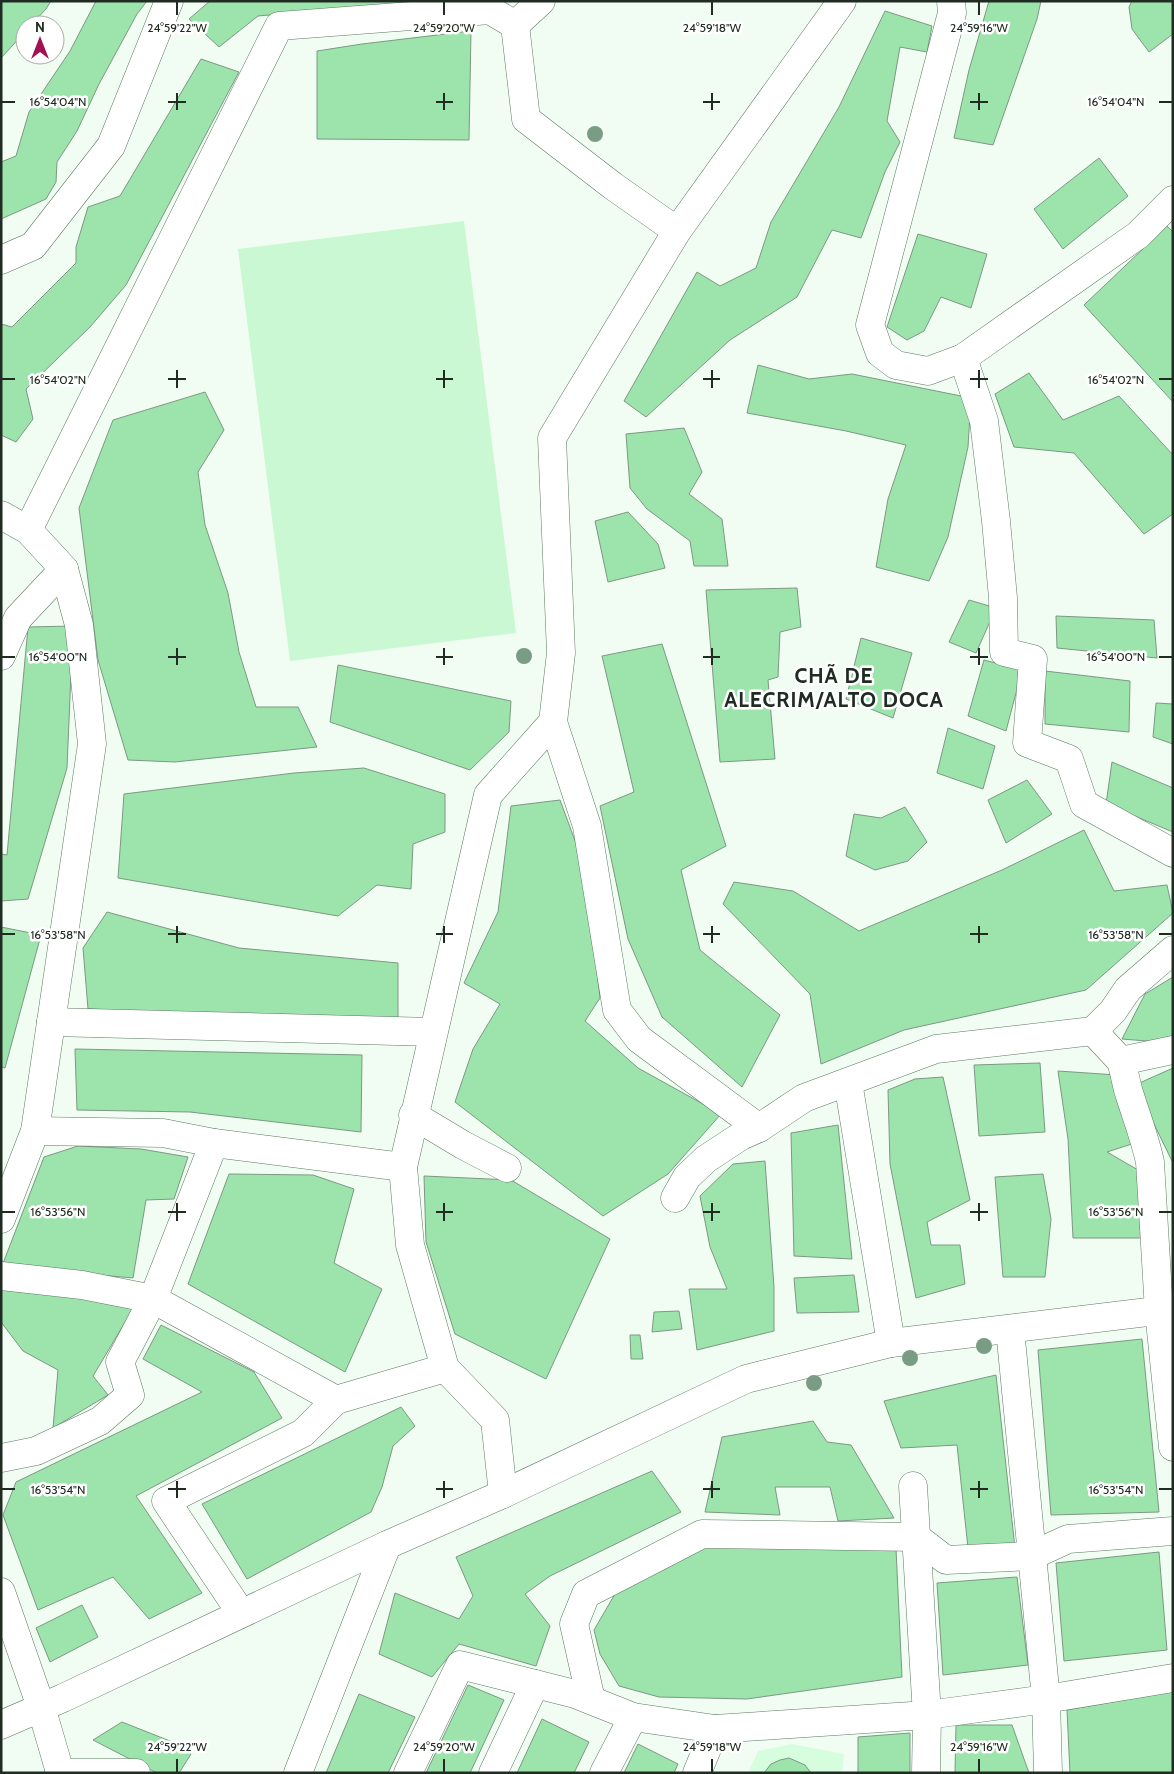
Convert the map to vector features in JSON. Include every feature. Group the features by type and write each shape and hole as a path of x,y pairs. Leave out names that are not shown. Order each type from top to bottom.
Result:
{"street":[{"path":"1,260 33,246 111,146 169,1"},
{"path":"515,25 541,1"},
{"path":"759,1128 639,1040 617,1010 587,826 553,722 561,653 552,438 677,230 842,1"},
{"path":"951,1 952,13 870,326 880,353 896,365 928,371 963,358 1138,234 1173,200"},
{"path":"28,530 279,26 490,10 515,25"},
{"path":"515,25 526,119 613,186 677,230"},
{"path":"963,358 984,421 1003,598 1004,652 1032,659 1027,743 1069,759 1084,804 1173,853"},
{"path":"1,515 28,530 64,569 79,625 92,744 35,1131 1,1219"},
{"path":"1,656 18,618 64,569"},
{"path":"503,1494 495,1420 445,1368 410,1245 403,1167 488,795 553,722"},
{"path":"675,1198 687,1177 706,1159 740,1136 759,1128 804,1098 936,1050 1093,1031 1113,1011 1128,990 1173,950"},
{"path":"51,1022 433,1032"},
{"path":"1093,1031 1121,1062 1126,1074 1129,1093 1145,1138 1150,1162 1166,1310 1173,1447"},
{"path":"1121,1062 1173,1050"},
{"path":"848,1082 891,1343"},
{"path":"414,1115 507,1168"},
{"path":"35,1131 163,1133 214,1143 403,1167"},
{"path":"1,1458 36,1451 100,1421 130,1395 120,1362 153,1299 214,1143"},
{"path":"1,1276 82,1285 153,1299 336,1400"},
{"path":"1,1725 388,1545 503,1494 746,1379 891,1343 1166,1310"},
{"path":"1010,1329 1046,1698 1048,1773"},
{"path":"241,1613 166,1501 303,1433 336,1400 445,1368"},
{"path":"913,1486 927,1714 926,1773"},
{"path":"591,1700 574,1624 586,1594 702,1534 916,1537 946,1560 1031,1556 1068,1539 1173,1531"},
{"path":"298,1773 388,1545"},
{"path":"4,1608 41,1706 60,1772 136,1773"},
{"path":"408,1773 460,1665 575,1694 633,1716 715,1730 927,1714 1173,1678"},
{"path":"493,1773 535,1684"},
{"path":"604,1773 633,1716"},
{"path":"697,1773 715,1730"}],"shaded area":[{"path":"464,221 516,633 290,661 238,249"},
{"path":"792,1744 844,1754 842,1773 748,1773 758,1751"}],"building":[{"path":"1,1 51,1 40,15 15,15 15,43 1,58"},
{"path":"96,1 147,1 137,14 99,84 77,131 57,162 56,182 46,199 1,219 1,162 16,156 29,112 61,65 65,65 65,58"},
{"path":"210,1 425,1 258,16 219,47 189,19"},
{"path":"989,1 1041,1 1037,19 993,145 954,138 969,70"},
{"path":"1132,1 1173,1 1173,34 1149,52 1132,29 1129,7"},
{"path":"885,11 932,26 927,52 900,47 887,121 900,142 885,172 861,238 832,230 797,297 730,340 646,417 624,401 697,272 720,286 756,268 771,222 839,107"},
{"path":"471,31 469,140 317,139 317,51"},
{"path":"201,59 239,72 126,285 90,327 26,389 33,419 16,442 1,435 1,324 12,327 76,263 76,247 88,207 120,196"},
{"path":"1099,158 1128,196 1063,249 1034,209"},
{"path":"1167,226 1173,232 1173,402 1084,305"},
{"path":"918,234 987,254 971,308 941,297 924,331 907,340 887,327"},
{"path":"758,365 809,379 852,374 971,398 968,447 948,537 929,581 876,567 888,499 906,445 846,431 747,413"},
{"path":"1029,373 1063,420 1119,396 1173,455 1173,514 1144,534 1074,453 1014,447 995,394"},
{"path":"205,392 224,430 198,472 205,525 228,593 239,652 256,707 298,707 317,747 175,762 128,760 98,660 79,508 113,420"},
{"path":"684,428 702,472 689,494 722,519 728,566 694,566 690,541 647,509 630,488 626,434"},
{"path":"628,512 658,544 665,568 608,582 595,521"},
{"path":"797,588 801,627 780,632 778,677 768,680 775,759 720,762 706,590"},
{"path":"969,600 996,608 976,653 949,642"},
{"path":"1056,616 1154,620 1157,658 1057,648"},
{"path":"73,626 67,768 28,899 1,901 1,854 7,855 28,627"},
{"path":"861,638 912,653 893,718 846,699"},
{"path":"662,644 726,846 681,870 700,950 780,1015 742,1087 662,1017 628,939 600,806 634,792 602,656"},
{"path":"984,660 1022,670 1006,731 968,716"},
{"path":"338,665 511,701 509,732 470,770 330,722"},
{"path":"1045,671 1130,681 1129,732 1045,724"},
{"path":"1156,703 1173,704 1173,744 1153,737"},
{"path":"948,728 995,746 983,789 937,773"},
{"path":"1112,762 1173,788 1173,832 1106,804"},
{"path":"364,768 445,794 445,832 413,844 411,889 377,885 338,916 118,878 124,794 294,773"},
{"path":"1027,780 1052,814 1006,843 988,800"},
{"path":"560,800 585,868 600,998 585,1021 638,1068 721,1114 668,1174 603,1216 455,1102 473,1049 500,1004 464,983 498,912 511,806"},
{"path":"905,807 927,842 908,861 875,870 846,856 854,814 881,818"},
{"path":"1084,830 1114,891 1167,885 1173,913 1086,990 904,1030 821,1064 810,994 723,904 734,882 793,891 859,931 1002,870"},
{"path":"107,912 239,948 398,963 398,1023 88,1009 83,948"},
{"path":"1,927 41,935 5,1068 1,1067"},
{"path":"1173,977 1173,1038 1171,1043 1122,1039 1145,994"},
{"path":"75,1049 362,1055 361,1132 190,1112 77,1110"},
{"path":"1040,1063 1045,1132 979,1136 974,1065"},
{"path":"1173,1068 1173,1163 1135,1085"},
{"path":"1058,1071 1117,1075 1138,1142 1107,1152 1138,1170 1147,1238 1073,1238 1068,1139"},
{"path":"943,1077 970,1200 927,1222 931,1245 960,1245 965,1284 916,1298 890,1164 888,1090 915,1079"},
{"path":"838,1125 852,1259 794,1256 791,1133"},
{"path":"78,1146 141,1149 188,1157 174,1199 146,1200 133,1278 2,1266 44,1157"},
{"path":"765,1161 774,1287 774,1331 697,1350 689,1289 727,1289 710,1247 700,1196 733,1164"},
{"path":"229,1174 313,1175 354,1189 334,1263 382,1289 345,1372 188,1284"},
{"path":"1043,1174 1051,1219 1045,1277 1003,1277 995,1177"},
{"path":"424,1176 511,1180 610,1239 546,1379 455,1334 426,1242"},
{"path":"854,1275 859,1312 797,1313 794,1278"},
{"path":"1,1290 81,1295 133,1309 93,1376 108,1395 53,1428 58,1370 23,1351 1,1322"},
{"path":"679,1311 682,1329 652,1332 654,1312"},
{"path":"161,1325 254,1372 282,1418 136,1496 202,1593 149,1619 113,1577 38,1610 3,1515 16,1482 202,1392 143,1359"},
{"path":"630,1335 640,1335 643,1359 631,1359"},
{"path":"1142,1339 1159,1512 1051,1515 1038,1350"},
{"path":"996,1375 1015,1548 968,1548 957,1445 901,1448 884,1401"},
{"path":"401,1407 415,1426 393,1446 382,1487 371,1512 247,1579 202,1504"},
{"path":"813,1421 827,1442 851,1445 894,1518 838,1521 830,1487 775,1487 780,1515 705,1512 722,1437"},
{"path":"652,1471 681,1512 550,1576 525,1594 550,1626 536,1666 459,1644 432,1677 379,1654 395,1593 459,1619 473,1596 456,1557"},
{"path":"720,1541 896,1549 902,1677 747,1699 659,1697 619,1686 600,1654 594,1630 619,1587"},
{"path":"1159,1552 1167,1650 1064,1661 1056,1563"},
{"path":"1017,1577 1028,1665 943,1675 937,1583"},
{"path":"82,1605 98,1637 50,1662 36,1628"},
{"path":"468,1685 504,1700 470,1773 426,1773"},
{"path":"1173,1691 1173,1773 1070,1773 1067,1710"},
{"path":"359,1694 415,1717 388,1773 326,1773"},
{"path":"542,1719 589,1742 574,1773 517,1773"},
{"path":"122,1722 170,1741 191,1754 179,1773 157,1773 93,1740"},
{"path":"956,1725 1012,1725 1029,1773 955,1773"},
{"path":"910,1733 910,1773 858,1773 858,1737"},
{"path":"638,1744 678,1764 674,1773 624,1773"},
{"path":"789,1758 805,1765 811,1773 764,1773 771,1764"}],"district":[{"name":"CHÃ DE ALECRIM/ALTO DOCA","path":"834,688"}]}
